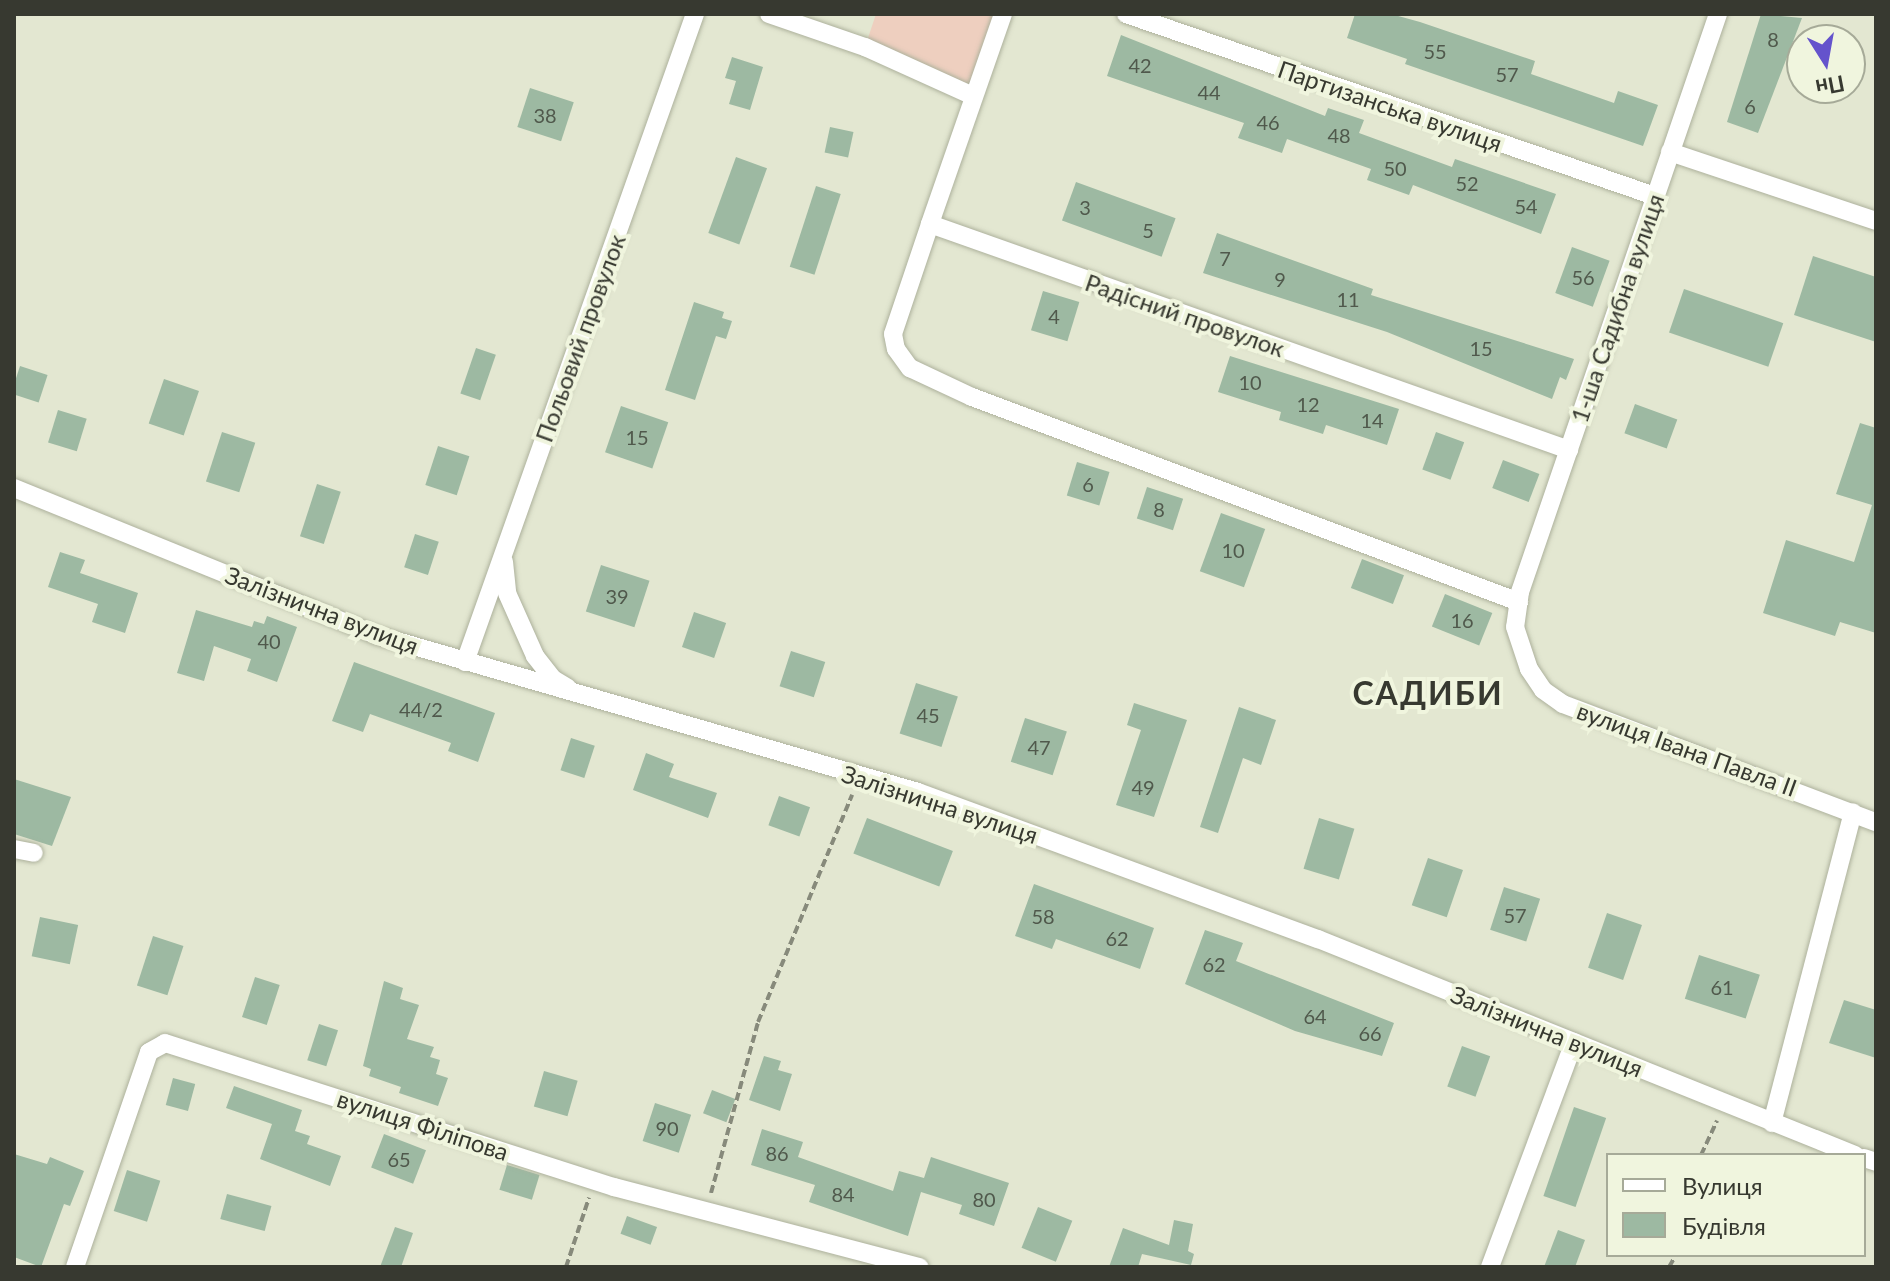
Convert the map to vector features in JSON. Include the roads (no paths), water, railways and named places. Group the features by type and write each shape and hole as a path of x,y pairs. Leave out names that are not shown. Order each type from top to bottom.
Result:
{"street":[{"name":"Польовий провулок","path":"465,662 695,14"},
{"path":"769,14 865,47 971,95"},
{"path":"1003,14 971,95 893,334 910,368 972,397 1519,602"},
{"name":"Партизанська вулиця","path":"1126,14 1655,196"},
{"name":"1-ша Садибна вулиця","path":"1519,602 1718,14"},
{"path":"1670,152 1876,221"},
{"name":"Радісний провулок","path":"930,224 1569,450"},
{"name":"Залізнична вулиця","path":"14,488 376,635 860,776 1318,939 1850,1153"},
{"path":"503,556 507,593 535,656 553,679 585,698"},
{"name":"вулиця Івана Павла II","path":"1519,602 1515,627 1521,652 1543,690 1563,704 1876,822"},
{"path":"1772,1123 1853,812"},
{"path":"14,849 34,853"},
{"path":"1490,1267 1574,1042"},
{"name":"вулиця Філіпова","path":"75,1267 149,1052 165,1043 595,1181 920,1267"}],"district":[{"name":"САДИБИ","path":"1428,693"}]}
